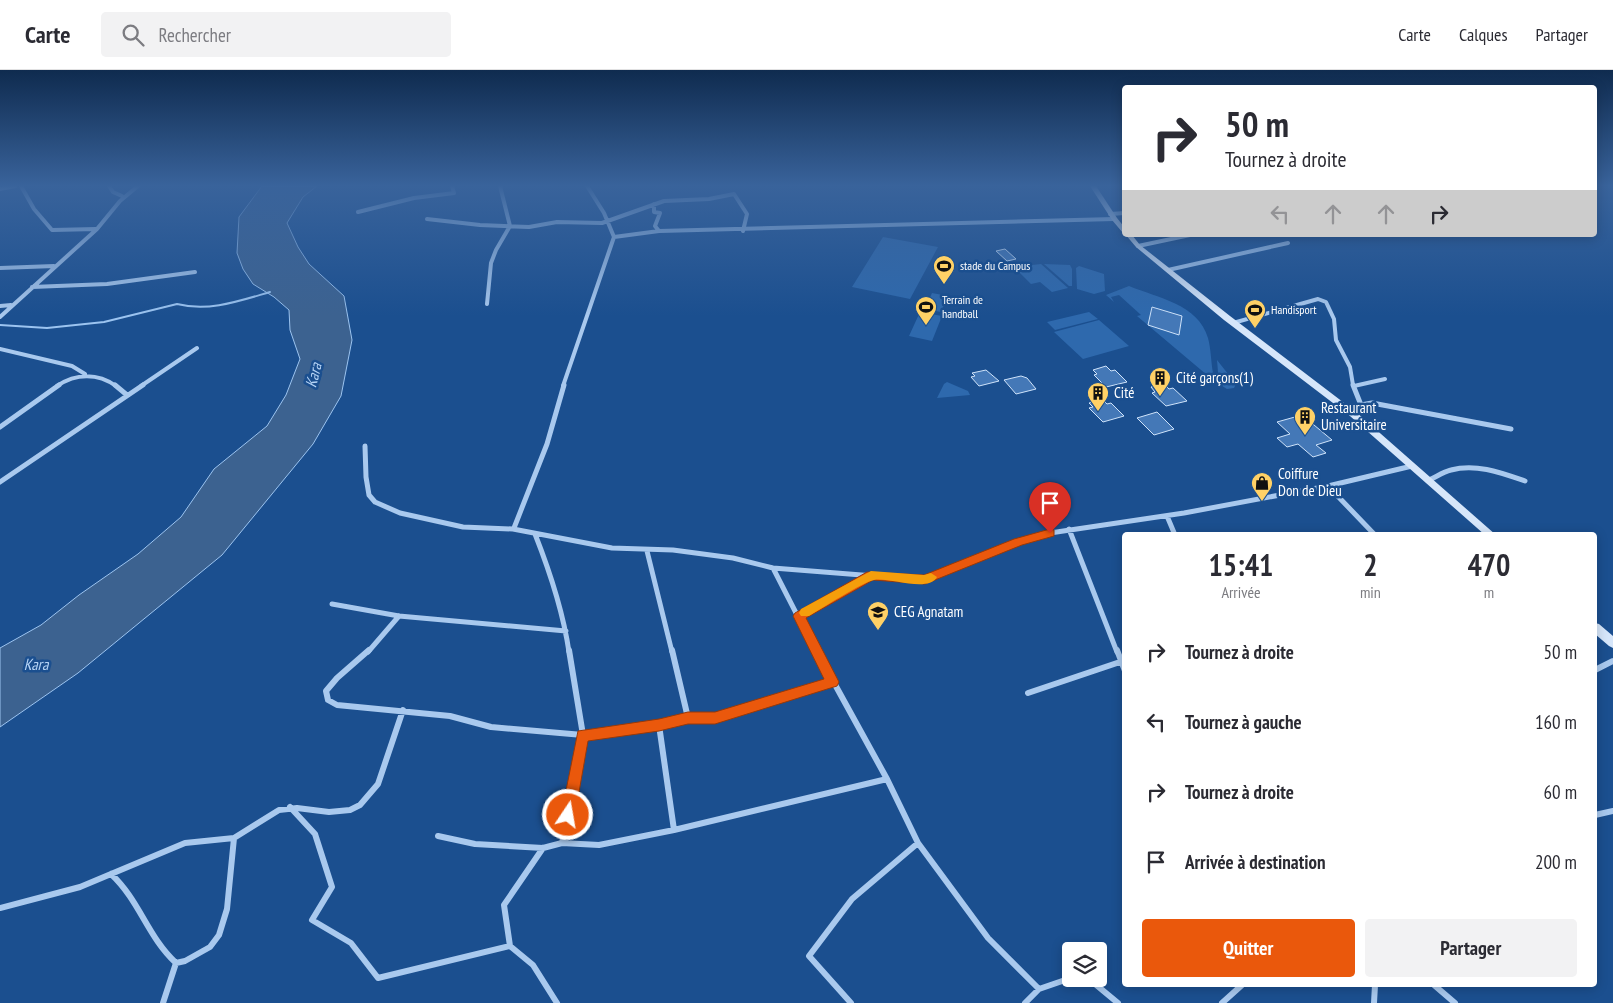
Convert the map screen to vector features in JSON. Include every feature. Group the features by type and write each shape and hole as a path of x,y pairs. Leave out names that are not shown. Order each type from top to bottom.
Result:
{"main road":[{"path":"1130,237 1138,246 1234,323 1353,414 1489,532"},
{"path":"1597,629 1613,643"}],"street":[{"path":"52,230 73,230"},
{"path":"0,317 96,230"},
{"path":"488,304 488,271 496,250 508,230"},
{"path":"514,528 548,444 556,408 614,237 610,230"},
{"path":"614,237 659,231 781,230"},
{"path":"1138,246 1181,237"},
{"path":"1168,270 1218,257 1288,243"},
{"path":"0,268 54,266"},
{"path":"32,287 107,284 195,272"},
{"path":"1234,323 1318,299 1326,302 1334,320 1336,340 1350,366 1353,386 1361,405"},
{"path":"0,306 11,305"},
{"path":"0,482 196,348"},
{"path":"0,349 72,366 86,374 115,384 127,395"},
{"path":"0,427 66,380 86,374"},
{"path":"1353,386 1385,379"},
{"path":"1353,414 1361,405 1372,403 1511,429"},
{"path":"365,446 369,496 377,504 400,514 472,528 514,528 535,534 612,548 682,551 733,558 773,568 925,580 1018,542 1069,529 1167,516 1328,486 1413,466"},
{"path":"1429,480 1455,468 1478,468 1489,469 1524,482"},
{"path":"1328,486 1372,532"},
{"path":"1167,516 1174,532"},
{"path":"1365,532 1366,527"},
{"path":"1069,529 1122,666"},
{"path":"535,534 551,579 566,631 582,735 562,843"},
{"path":"647,551 660,612 678,669 688,718"},
{"path":"773,568 832,682 886,779 918,843 988,938 1039,989"},
{"path":"799,616 871,575"},
{"path":"332,604 398,616 566,631"},
{"path":"398,616 368,652 337,678 326,691 328,700 337,705 354,705 450,716 491,727 582,735 659,725 688,718 715,718 832,682"},
{"path":"1597,669 1613,661"},
{"path":"1028,693 1120,662"},
{"path":"0,908 92,883 187,842 234,838 280,809 290,807 322,813 336,812 358,806 370,795 381,779 387,764 394,725 403,710"},
{"path":"659,725 674,830"},
{"path":"438,836 476,844 543,848 562,843 599,845 674,830 886,779"},
{"path":"290,807 315,834 332,887 312,920 336,931 353,942 378,978 422,969 510,946"},
{"path":"1597,815 1613,812"},
{"path":"111,874 126,888 160,948 176,963 185,962 197,953 212,946 219,936 228,906 234,838"},
{"path":"851,1003 809,956 852,899 918,843"},
{"path":"543,848 504,905 510,946 533,964 556,1003"},
{"path":"163,1003 176,963"},
{"path":"1025,1003 1039,989 1062,981"},
{"path":"1099,987 1118,1003"},
{"path":"1222,1003 1240,987"},
{"path":"1374,1003 1375,987"},
{"path":"1436,987 1455,1003"}],"shaded area":[{"path":"883,237 938,247 910,299 852,287"},
{"path":"1041,264 1068,288 1052,292 1040,282 1031,284 1014,267"},
{"path":"1044,264 1070,265 1072,269 1072,286 1069,286"},
{"path":"1079,266 1104,274 1105,291 1094,294 1077,289 1076,268"},
{"path":"1129,286 1176,304 1196,317 1203,326 1208,338 1213,373 1207,375 1137,316 1141,315 1119,295 1111,297 1114,302 1106,295"},
{"path":"932,293 948,296 941,312 925,309"},
{"name":"Terrain de handball","path":"920,312 942,316 932,341 909,336"},
{"path":"1089,312 1098,319 1055,330 1047,322"},
{"path":"1099,320 1129,346 1083,359 1054,332"},
{"path":"1217,360 1236,384 1234,388 1227,389 1219,384"},
{"path":"947,382 968,391 970,395 937,398"}],"water":[{"name":"Kara","path":"238,230 290,230 309,264 344,296 352,340 341,396 313,444 222,555 78,673 0,727 0,648 41,625 79,595 138,554 181,517 214,469 267,426 286,395 300,359 290,330 289,310 274,297 253,284 243,269 237,253"}],"building":[{"path":"1005,249 1016,259 1007,261 996,251"},
{"path":"1152,307 1182,316 1179,335 1148,325"},
{"name":"Cité","path":"1106,366 1111,371 1115,370 1127,382 1106,387 1094,375 1097,374 1093,370"},
{"path":"986,370 999,381 979,386 971,377 975,376 972,373"},
{"path":"1021,376 1027,378 1036,389 1016,394 1004,380"},
{"name":"Cité garçons(1)","path":"1164,384 1169,389 1173,388 1187,401 1166,406 1152,393 1155,392 1151,387"},
{"name":"Cité","path":"1103,400 1107,404 1111,403 1124,416 1103,422 1089,408 1093,407 1089,403"},
{"path":"1157,412 1174,429 1154,435 1137,418"},
{"name":"Restaurant Universitaire","path":"1302,415 1332,440 1316,445 1326,453 1313,457 1298,444 1287,447 1277,438 1290,434 1277,422"}],"waterway":[{"path":"0,325 47,328 104,322 177,304 201,307 212,306 235,302 270,292"}],"slow traffic":[{"path":"805,613 871,575 925,580 931,577"}],"place":[{"name":"stade du Campus","path":"944,285"},
{"name":"Terrain de handball","path":"926,326"},
{"name":"Handisport","path":"1255,329"},
{"name":"Cité garçons(1)","path":"1160,397"},
{"name":"Cité","path":"1098,412"},
{"name":"Restaurant Universitaire","path":"1305,436"},
{"name":"Coiffure Don de Dieu","path":"1262,502"},
{"name":"CEG Agnatam","path":"878,631"}],"route":[{"path":"568,815 582,735 659,725 688,718 715,718 832,682 799,616 871,575 925,580 1018,542 1050,533"}]}
